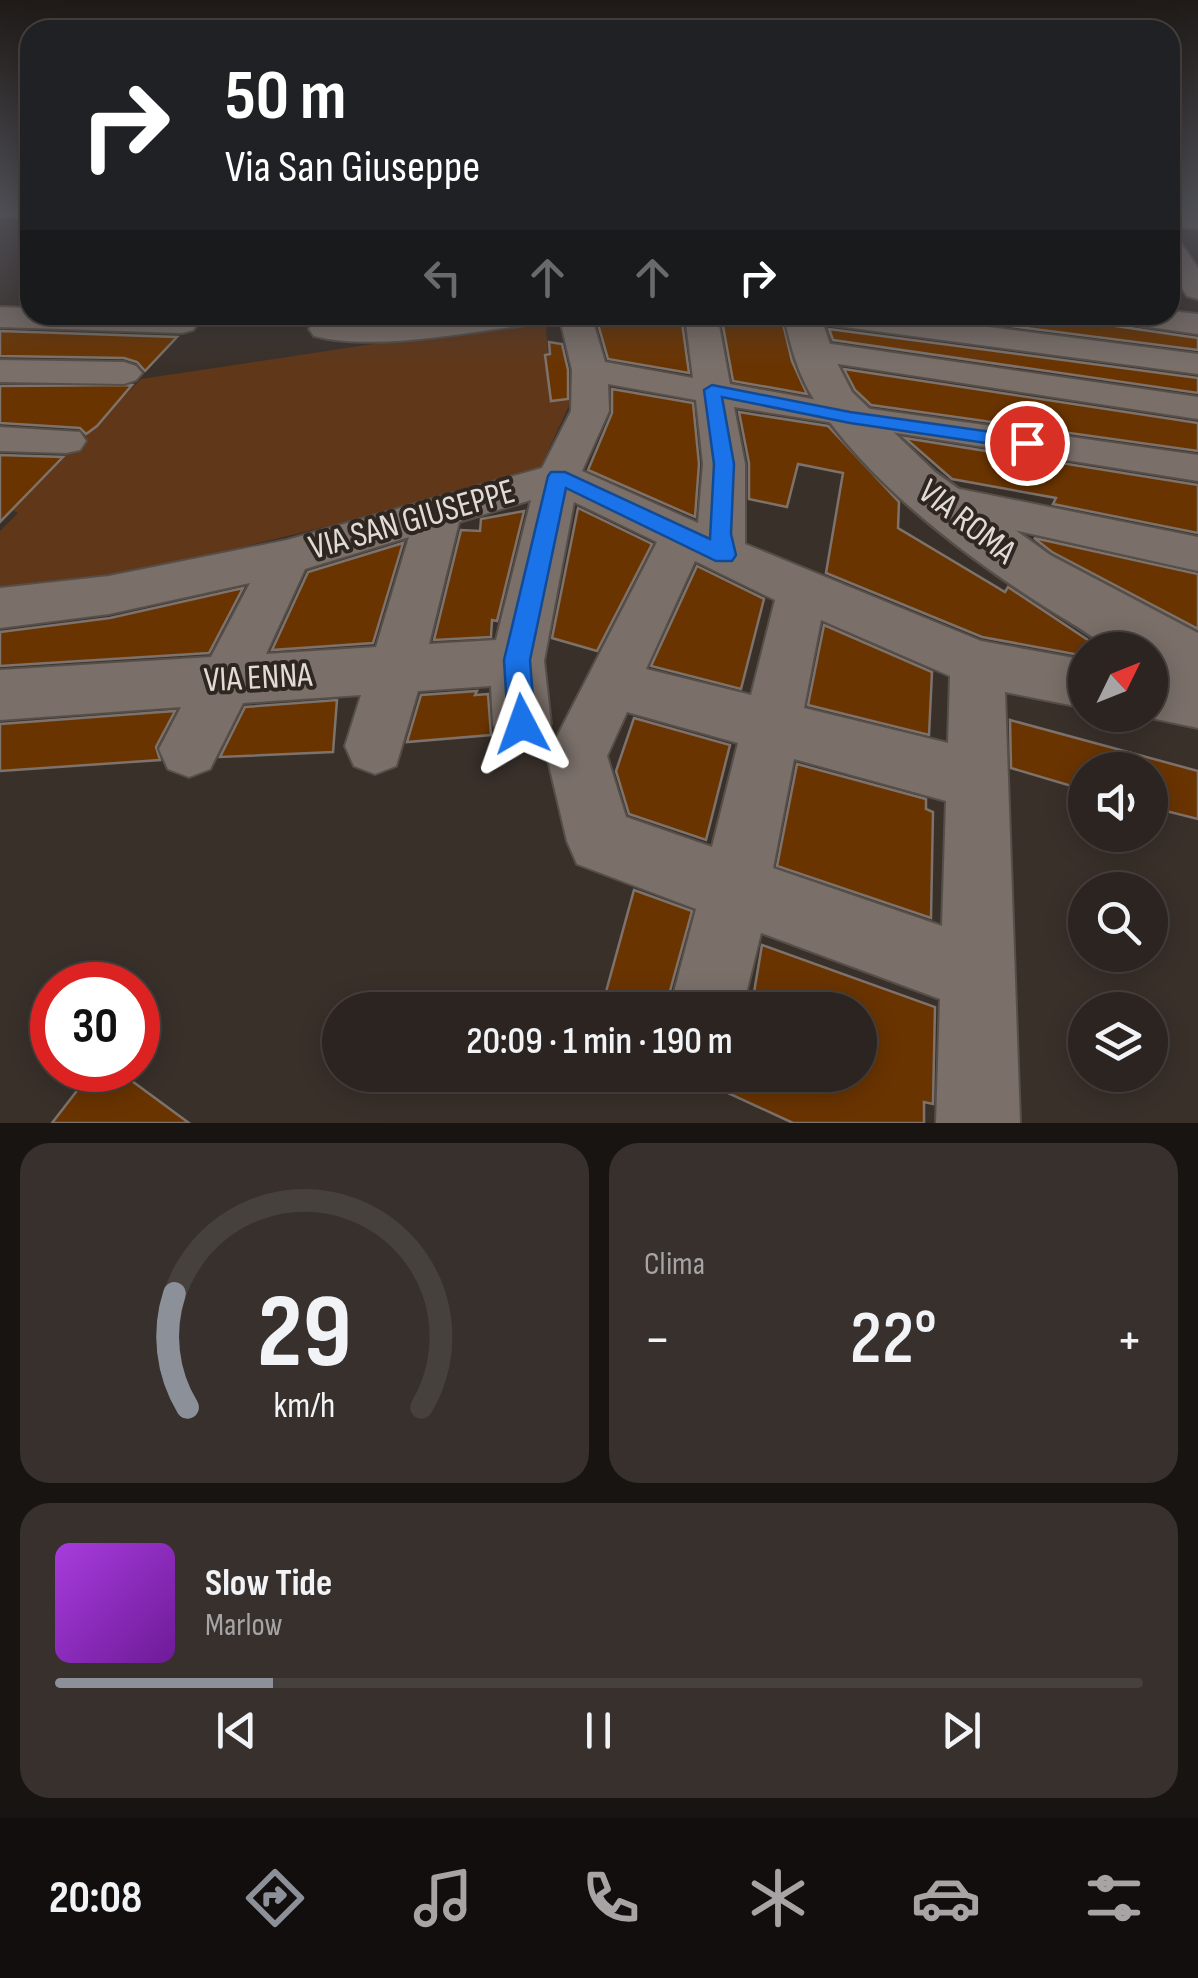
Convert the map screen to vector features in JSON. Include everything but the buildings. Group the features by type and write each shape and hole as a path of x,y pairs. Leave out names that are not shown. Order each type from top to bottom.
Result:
{"street":[{"path":"0,356 37,325"},
{"path":"325,329 390,330 428,325"},
{"path":"522,724 517,660 558,476 590,411 590,370 578,325"},
{"path":"702,325 724,464 720,534 703,545 612,684 577,756 600,841 978,976"},
{"path":"811,327 1198,364"},
{"path":"811,327 1198,408"},
{"name":"VIA ROMA","path":"811,327 834,398 930,498 1036,574 1120,624 1198,662"},
{"path":"590,370 850,417 1198,468"},
{"path":"0,371 124,374"},
{"path":"0,438 66,441"},
{"name":"VIA SAN GIUSEPPE","path":"0,608 108,596 287,556 558,476 802,591 977,664 1068,681"},
{"path":"930,498 1198,554"},
{"path":"375,746 439,512"},
{"path":"189,749 287,556"},
{"path":"712,992 802,591"},
{"name":"VIA ENNA","path":"0,695 517,660"},
{"path":"977,664 978,1123"},
{"path":"612,684 975,780"},
{"path":"1168,698 1198,703"}],"shaded area":[{"path":"499,325 546,325 551,400 572,399 540,468 361,518 141,572 0,590 0,531 18,513 11,510 141,379"}],"route":[{"path":"522,724 517,660 558,476 724,555 720,534 724,464 712,390 850,417 1027,443"}]}
